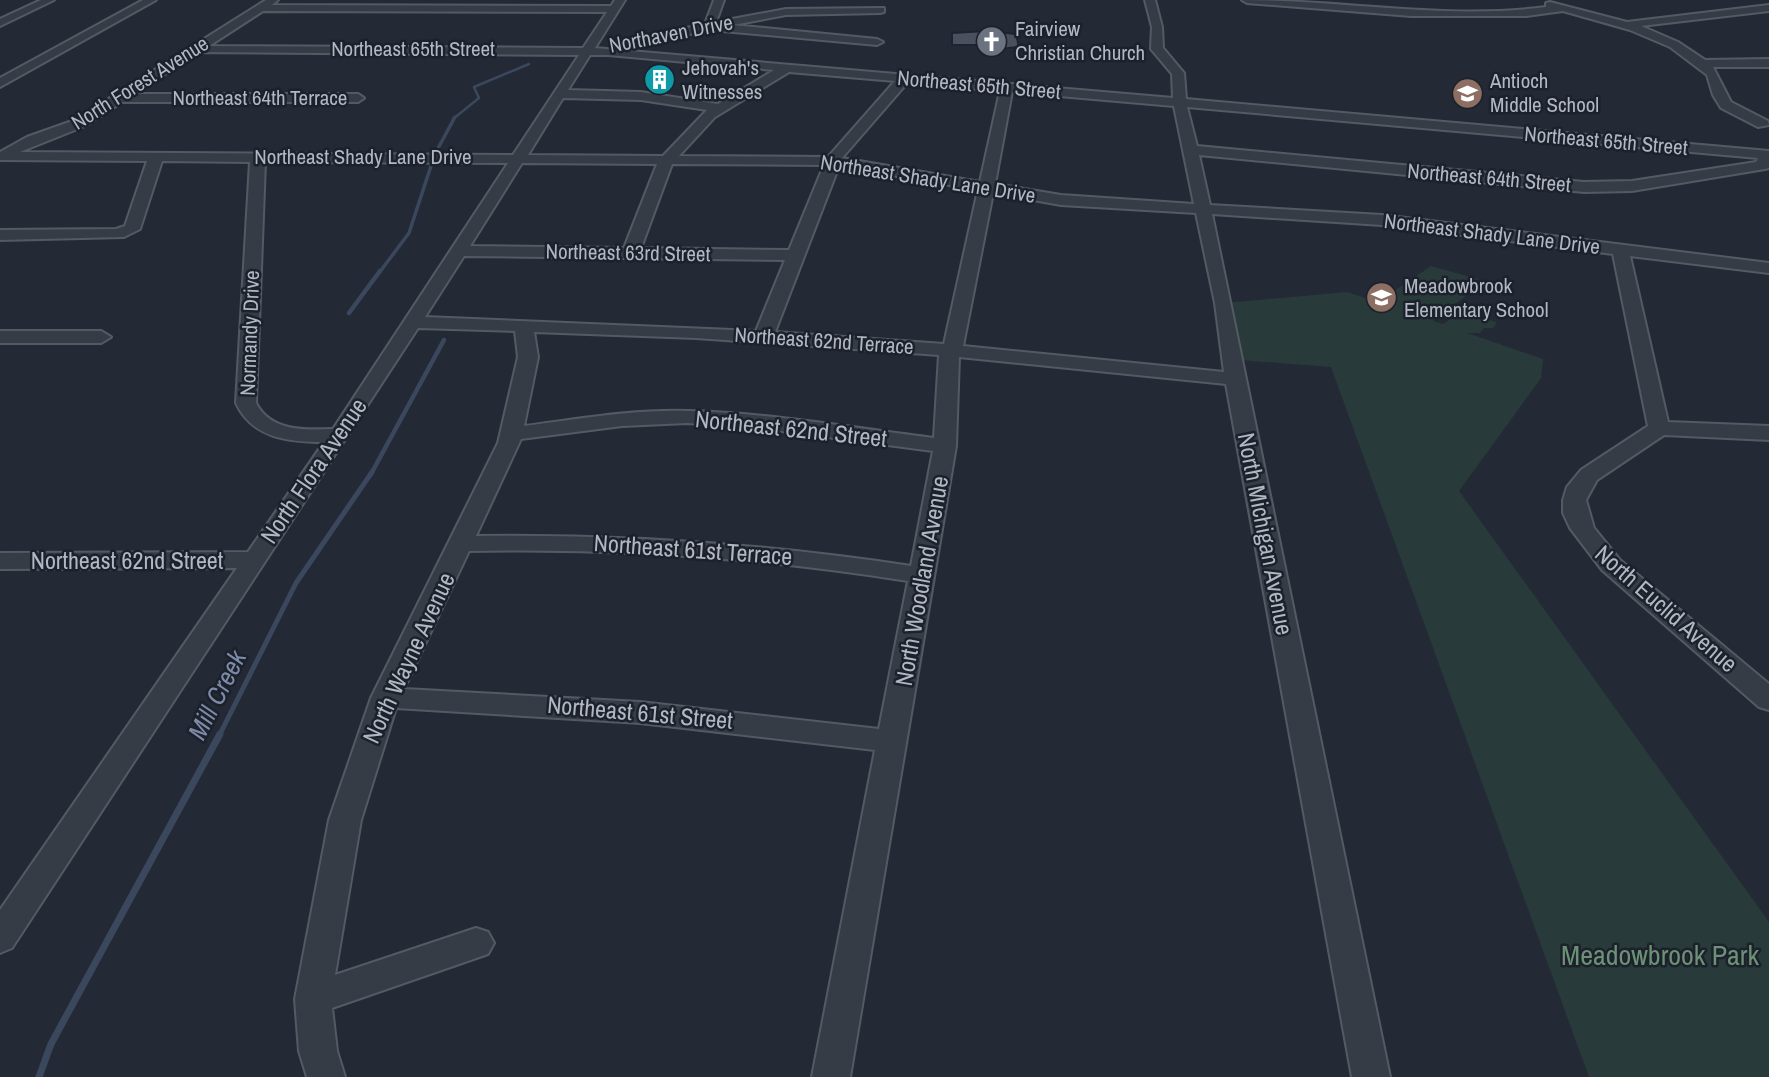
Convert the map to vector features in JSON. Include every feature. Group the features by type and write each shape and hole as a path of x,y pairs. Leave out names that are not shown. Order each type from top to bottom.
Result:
{"street":[{"path":"0,23 49,0"},
{"path":"0,83 151,0"},
{"name":"North Forest Avenue","path":"2,156 23,143 80,123 273,0"},
{"path":"719,0 710,24 713,27 877,42"},
{"name":"North Michigan Avenue","path":"1150,0 1157,27 1157,49 1178,72 1180,103 1226,314 1235,379 1371,1077"},
{"path":"1247,0 1265,8 1371,11 1526,13 1564,8"},
{"path":"1366,0 1371,11"},
{"path":"1531,0 1625,24 1660,39 1701,64 1714,76 1719,98 1726,104 1763,124"},
{"path":"260,8 617,5"},
{"name":"North Flora Avenue","path":"0,938 340,435 617,5"},
{"path":"1625,24 1667,22 1730,10 1769,8"},
{"name":"Northaven Drive","path":"588,51 790,11 880,10"},
{"name":"Northeast 65th Street","path":"196,49 588,51 1180,103 1766,162"},
{"path":"1701,64 1769,63"},
{"path":"631,252 666,160 719,108 789,67"},
{"path":"763,337 837,152 905,78"},
{"name":"North Woodland Avenue","path":"831,1077 945,446 949,350 955,343 1007,87"},
{"path":"560,93 641,96 719,108"},
{"name":"Northeast 64th Terrace","path":"120,98 358,99"},
{"name":"Northeast 64th Street","path":"1192,150 1584,187 1632,186 1766,162"},
{"name":"Northeast Shady Lane Drive","path":"2,156 833,161 1061,200 1394,222 1769,268"},
{"path":"0,235 118,234 135,226 156,156"},
{"name":"Normandy Drive","path":"258,157 246,402 248,411 263,425 276,430 299,434 340,435"},
{"path":"1620,249 1659,428 1769,433"},
{"name":"Northeast 63rd Street","path":"458,251 798,254"},
{"name":"Northeast 62nd Terrace","path":"412,322 763,337 949,350 1235,379"},
{"name":"North Wayne Avenue","path":"326,1077 318,1051 313,999 345,820 385,698 462,544 511,434 528,357 524,326"},
{"path":"0,337 101,337"},
{"name":"Northeast 62nd Street","path":"511,434 622,420 687,417 750,421 945,446"},
{"name":"North Euclid Avenue","path":"1659,428 1584,476 1576,489 1576,516 1592,545 1611,565 1769,700"},
{"name":"Northeast 61st Terrace","path":"462,544 585,542 699,547 838,561 923,576"},
{"name":"Northeast 62nd Street","path":"0,561 255,559"},
{"name":"Northeast 61st Street","path":"385,698 492,701 669,713 893,742"},
{"path":"313,999 476,943"}],"green space":[{"name":"Meadowbrook Park","path":"1431,266 1485,281 1433,321 1443,324 1460,313 1497,322 1493,328 1484,328 1480,333 1467,333 1543,359 1541,378 1459,491 1769,922 1769,1077 1589,1077 1331,367 1227,359 1224,303 1347,292 1378,302"}],"building":[{"name":"Fairview Christian Church","path":"986,31 1016,34 1019,47 980,51 979,45 952,45 952,33"}],"waterway":[{"name":"Mill Creek","path":"455,118 479,98 474,87 529,64"},
{"name":"Mill Creek","path":"436,152 455,118"},
{"name":"Mill Creek","path":"379,273 409,233 432,163"},
{"name":"Mill Creek","path":"349,313 380,271"},
{"name":"Mill Creek","path":"371,474 444,340"},
{"name":"Mill Creek","path":"219,736 296,583 372,472"},
{"name":"Mill Creek","path":"39,1077 51,1044 220,734"}],"place":[{"name":"Fairview Christian Church","path":"992,41"},
{"name":"Jehovah's Witnesses","path":"659,80"},
{"name":"Antioch Middle School","path":"1467,93"},
{"name":"Meadowbrook Elementary School","path":"1381,298"}]}
